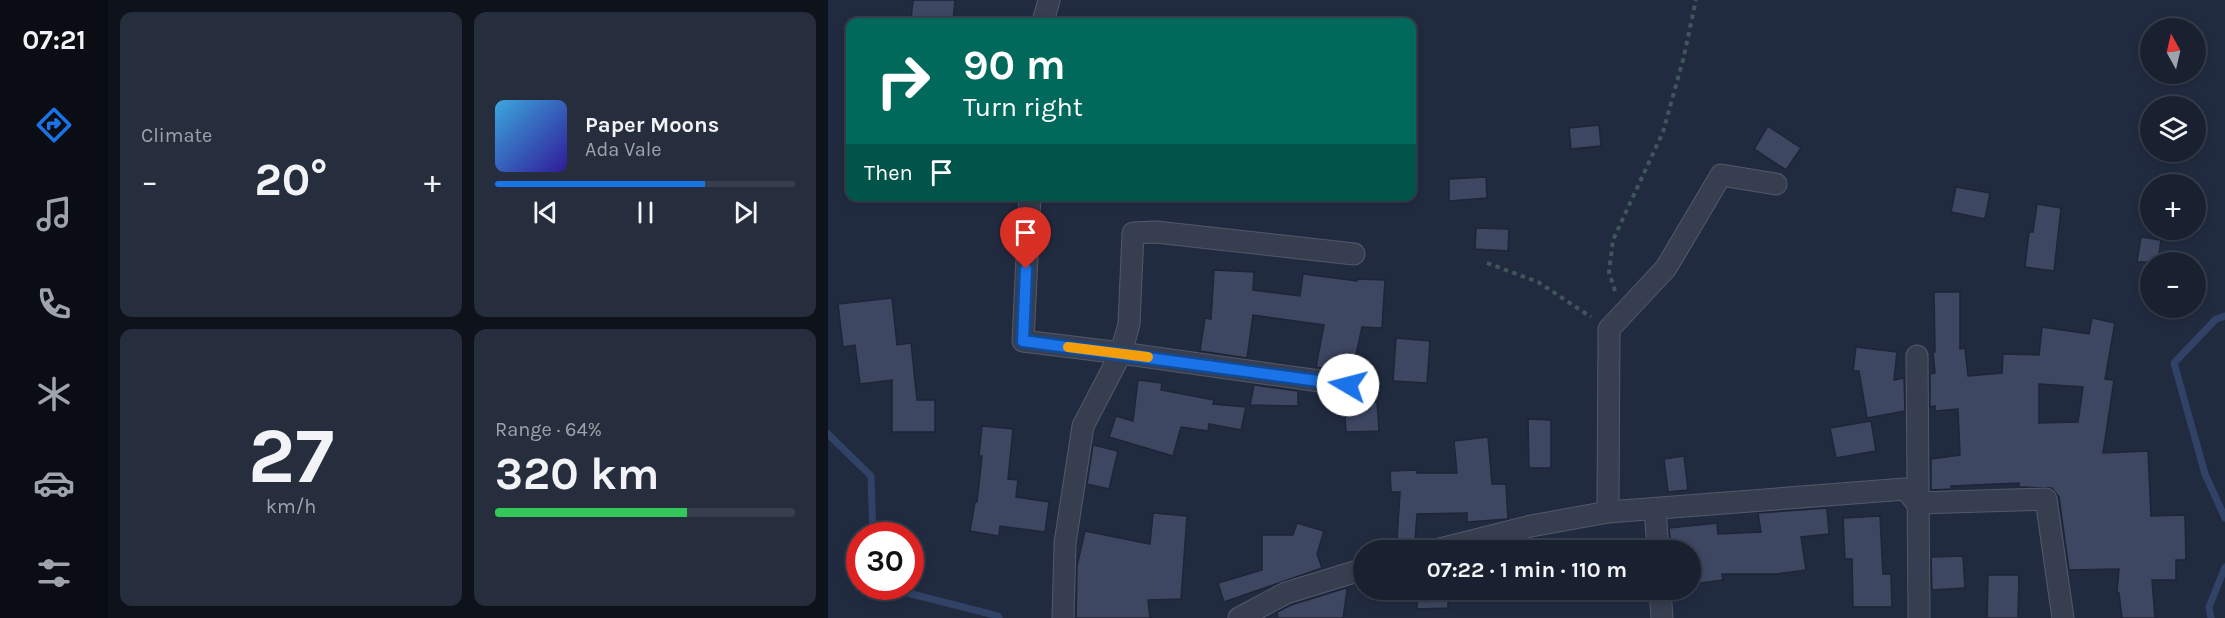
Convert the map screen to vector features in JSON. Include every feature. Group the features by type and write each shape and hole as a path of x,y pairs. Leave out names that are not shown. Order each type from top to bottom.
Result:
{"street":[{"path":"1043,18 1049,0"},
{"path":"1608,512 1609,329 1666,268 1721,175 1776,184"},
{"path":"1029,201 1023,341 1348,385"},
{"path":"1063,618 1065,543 1083,426 1121,353 1129,324 1133,233 1156,232 1354,254"},
{"path":"1917,356 1919,618"},
{"path":"1476,540 1531,526 1608,512 1905,489 1917,503"},
{"path":"1917,503 2046,499 2062,618"},
{"path":"1655,509 1657,540"},
{"path":"1239,618 1286,592 1353,572"},
{"path":"1661,600 1662,618"}],"path":[{"path":"1629,308 1616,293 1608,272 1613,240 1663,132 1683,60 1695,0"},
{"path":"1487,263 1538,282 1609,329"}],"building":[{"path":"913,0 955,0 953,18 911,18"},
{"path":"1599,125 1601,146 1571,149 1569,128"},
{"path":"1768,126 1801,148 1786,170 1754,149"},
{"path":"1486,177 1487,198 1449,201 1449,179"},
{"path":"1956,187 1990,193 1985,219 1951,212"},
{"path":"2037,204 2061,208 2054,271 2025,267 2029,232 2033,232"},
{"path":"1476,228 1509,229 1508,251 1475,249"},
{"path":"2141,240 2161,240 2159,252 2140,252 2140,262 2137,262"},
{"path":"1214,270 1254,272 1253,290 1300,296 1303,274 1357,281 1357,279 1385,280 1382,328 1362,327 1352,373 1316,367 1324,325 1253,315 1247,358 1200,351 1205,318 1211,319"},
{"path":"1934,292 1960,292 1960,349 1965,348 1968,376 2002,373 2003,354 2039,355 2042,327 2089,334 2092,318 2115,323 2105,379 2114,380 2103,453 2148,451 2151,516 2185,515 2186,560 2176,560 2176,580 2152,580 2155,618 2122,618 2117,592 2119,569 2069,570 2059,497 2052,488 2019,487 2019,483 1951,486 1952,489 1931,490 1931,459 1960,455 1958,409 1935,411 1935,406 1930,407 1930,374 1935,373 1933,352 1935,352","holes":["2039,384 2083,387 2078,422 2039,423"]},
{"path":"892,298 897,345 911,343 917,400 935,400 935,432 892,432 892,380 860,384 855,345 843,347 838,304"},
{"path":"1396,338 1430,341 1427,383 1393,381"},
{"path":"1856,347 1897,352 1894,380 1904,378 1905,411 1867,418 1859,371 1853,371"},
{"path":"1138,380 1162,383 1161,390 1214,400 1213,404 1246,407 1241,430 1209,424 1208,431 1181,427 1173,456 1109,437 1116,416 1133,421"},
{"path":"1254,385 1298,391 1298,406 1250,405"},
{"path":"1377,402 1379,431 1346,432 1344,404"},
{"path":"1528,419 1551,420 1551,468 1529,468"},
{"path":"1871,421 1876,451 1836,458 1830,428"},
{"path":"982,426 1013,429 1008,479 1018,480 1016,497 1049,502 1045,532 1000,526 999,536 970,531 975,502 977,502 982,456 979,456"},
{"path":"1488,437 1492,484 1506,484 1508,519 1467,522 1467,513 1417,514 1415,540 1397,540 1400,492 1391,492 1390,471 1417,470 1417,473 1457,473 1454,441"},
{"path":"1093,445 1118,451 1109,489 1087,484"},
{"path":"1684,456 1688,490 1668,492 1664,459"},
{"path":"1827,508 1829,534 1801,537 1806,570 1776,574 1722,574 1723,580 1701,583 1701,540 1670,540 1669,528 1717,523 1718,534 1761,532 1758,513"},
{"path":"1153,513 1187,516 1181,599 1148,600 1150,618 1076,618 1077,566 1085,531 1150,544"},
{"path":"1880,516 1883,574 1891,574 1892,607 1853,607 1852,559 1845,559 1843,518"},
{"path":"1297,523 1324,531 1317,554 1322,568 1224,602 1218,583 1262,570 1262,535 1293,535"},
{"path":"1963,556 1965,588 1932,590 1931,557"},
{"path":"1988,575 2019,575 2018,618 1987,618"},
{"path":"1346,588 1343,618 1278,618 1277,612 1291,605"},
{"path":"1417,600 1448,600 1448,608 1417,609"}],"waterway":[{"path":"2225,316 2216,319 2174,363 2205,474 2225,518"},
{"path":"828,434 871,476 873,522"},
{"path":"2211,618 2209,607 2225,567"},
{"path":"924,597 999,618"}],"slow traffic":[{"path":"1068,347 1148,357"}],"route":[{"path":"1026,269 1023,341 1348,385"}]}
